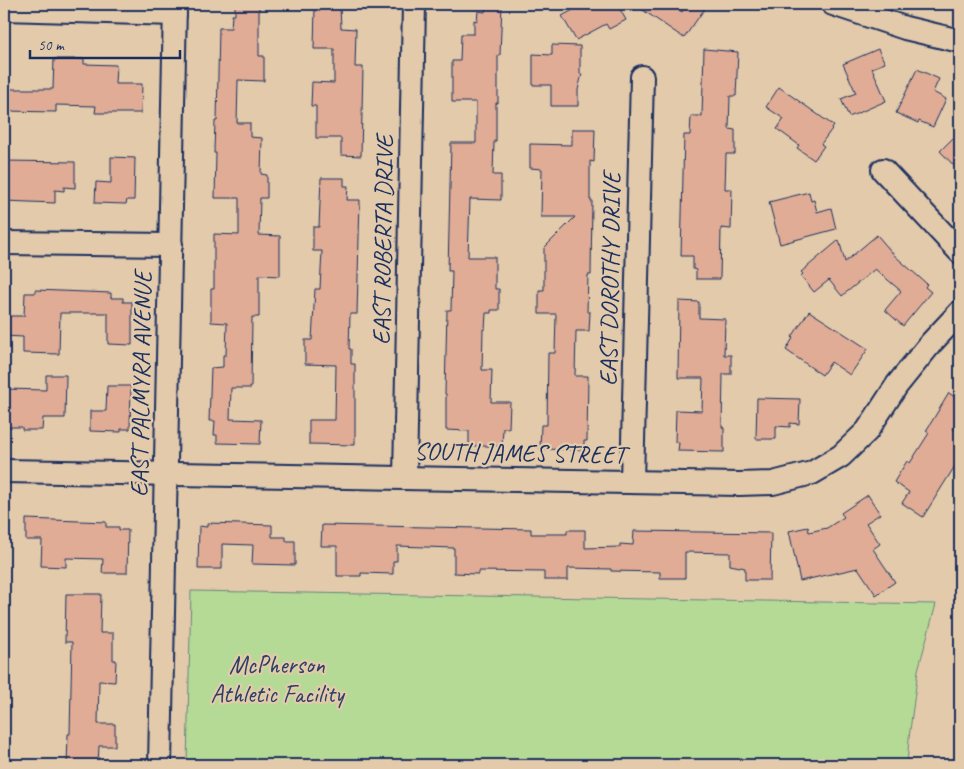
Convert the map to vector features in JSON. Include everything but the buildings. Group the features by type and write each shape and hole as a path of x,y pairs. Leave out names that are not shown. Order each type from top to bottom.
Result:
{"street":[{"name":"EAST ROBERTA DRIVE","path":"405,478 414,4"},
{"path":"832,4 905,28 960,41"},
{"path":"4,9 175,9"},
{"name":"EAST PALMYRA AVENUE","path":"160,765 175,9"},
{"name":"EAST DOROTHY DRIVE","path":"632,482 642,77"},
{"path":"883,170 960,252"},
{"path":"4,243 171,245"},
{"name":"SOUTH JAMES STREET","path":"4,471 773,483 812,473 842,456 867,431 898,385 931,343 960,312"}],"green space":[{"name":"McPherson Athletic Facility","path":"191,591 936,604 918,670 907,765 187,765"}]}
